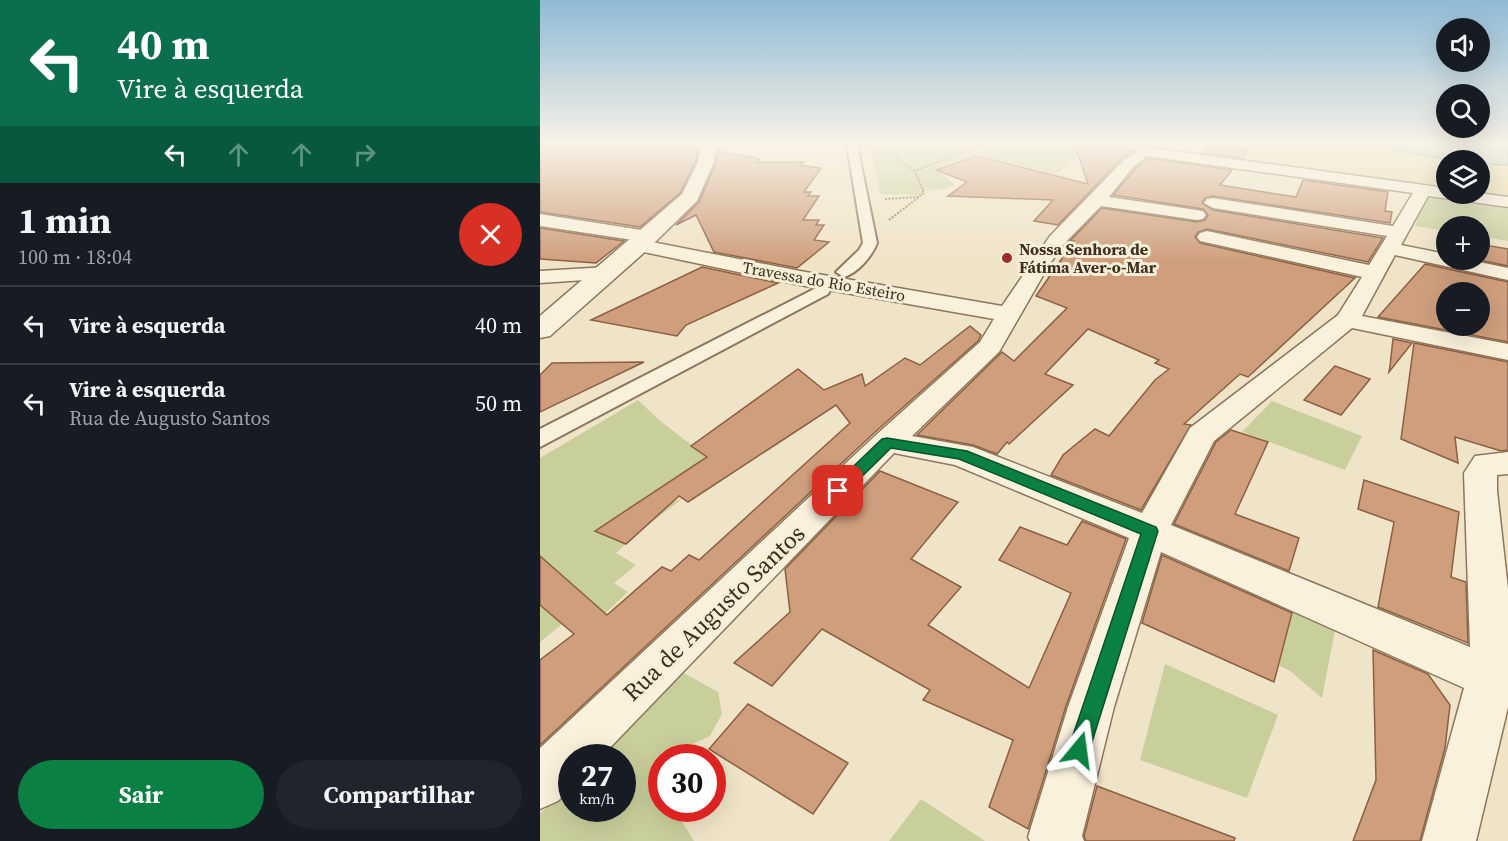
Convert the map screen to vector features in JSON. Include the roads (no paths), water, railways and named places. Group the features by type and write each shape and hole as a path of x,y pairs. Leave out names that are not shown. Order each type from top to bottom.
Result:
{"street":[{"path":"540,330 644,241 690,197 696,184"},
{"path":"844,272 866,252 870,243 859,184"},
{"name":"Rua de Augusto Santos","path":"540,783 887,442 990,347 1051,248 1111,184"},
{"name":"Rua de Augusto Santos","path":"1385,184 1434,191"},
{"path":"1057,841 1055,837 1091,707 1150,531 1201,435 1347,321 1394,240 1434,191"},
{"path":"1097,200 1197,215"},
{"path":"1490,200 1508,202"},
{"path":"1214,203 1394,240 1508,274"},
{"name":"Travessa do Rio Esteiro","path":"540,220 644,241 800,278 1010,315"},
{"path":"1208,237 1375,273"},
{"path":"540,277 606,273"},
{"path":"540,439 822,290"},
{"path":"1347,321 1508,352"},
{"path":"887,442 962,455 1150,531 1499,681"},
{"path":"1449,841 1499,681 1492,636 1480,490 1481,473 1487,464 1508,463"}],"place":[{"name":"Nossa Senhora de Fátima Aver-o-Mar","path":"1007,258"}]}
